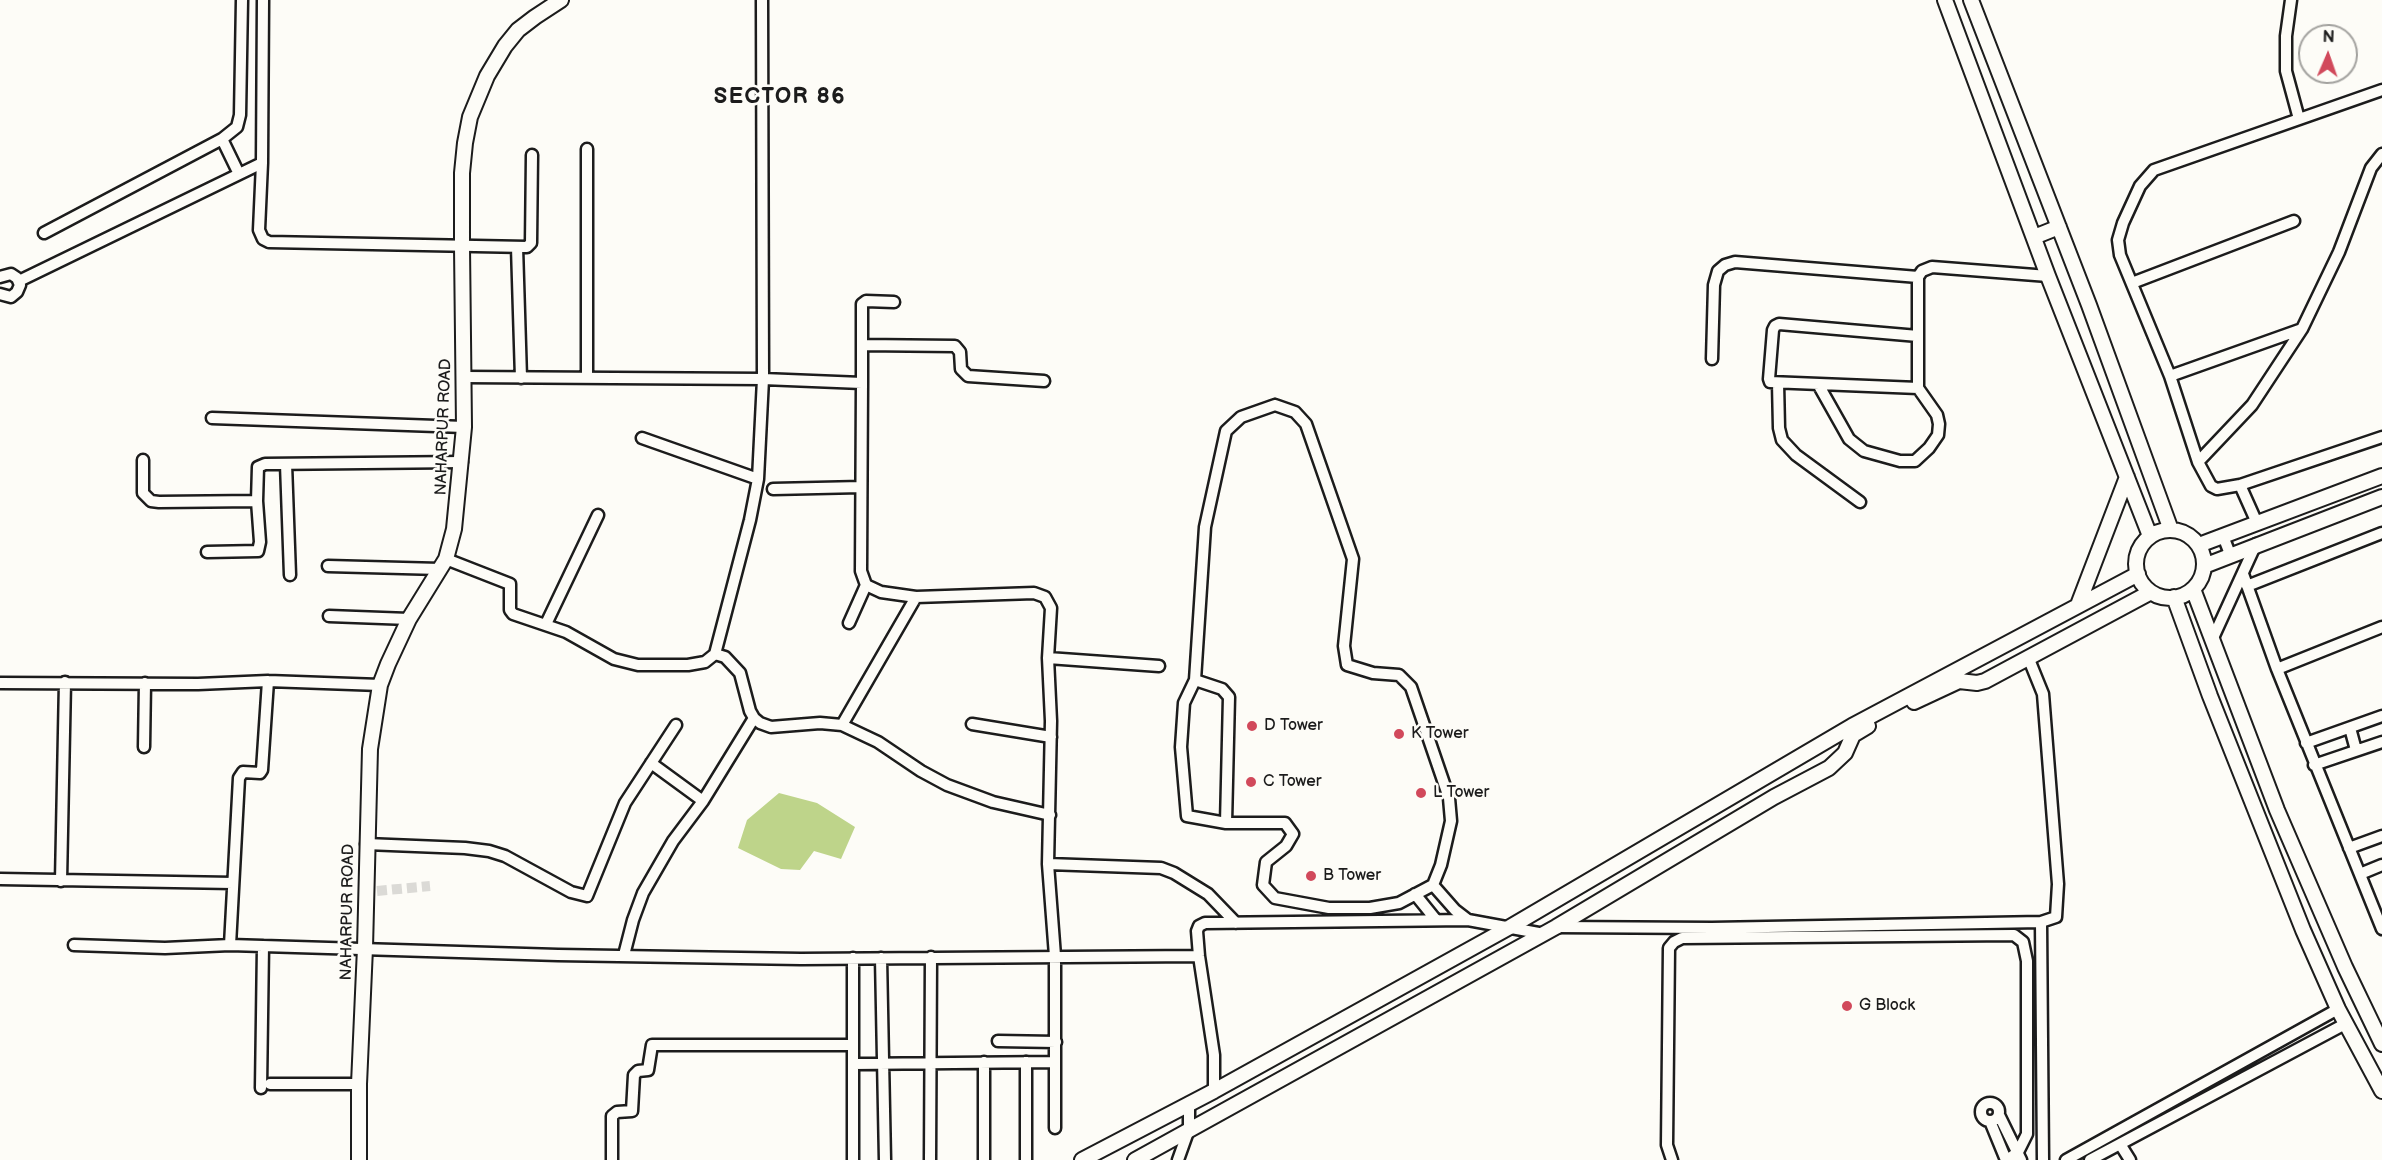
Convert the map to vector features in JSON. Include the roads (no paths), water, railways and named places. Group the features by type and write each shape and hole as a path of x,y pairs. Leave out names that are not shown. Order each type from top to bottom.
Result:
{"street":[{"path":"44,233 222,139 237,127 240,115 242,0"},
{"path":"263,0 262,163 259,230 263,239 269,242 527,246 531,243 532,155"},
{"name":"NAHARPUR ROAD","path":"359,1160 358,1084 365,948 372,892 366,844 369,759 380,685 396,645 443,564 454,529 464,427 462,173 470,117 487,76 505,46 518,30 535,16 561,0"},
{"path":"328,566 443,564 506,581 511,589 511,612 566,632 603,654 626,663 688,665 705,662 715,654 750,520 758,479 763,379 762,0"},
{"path":"1945,0 2048,276 2150,536"},
{"path":"1971,0 2059,227 2171,530"},
{"path":"2291,0 2286,36 2286,71 2299,119"},
{"path":"2382,90 2154,170 2148,175 2123,223 2118,240 2120,255 2170,376 2198,462 2211,486 2217,489 2240,485 2382,437"},
{"path":"222,139 239,174"},
{"path":"587,149 587,378"},
{"path":"2198,462 2252,405 2302,329 2339,252 2371,168 2382,154"},
{"path":"19,281 262,163"},
{"path":"2132,284 2294,221"},
{"path":"2034,237 2059,227"},
{"path":"516,247 521,378"},
{"path":"1712,359 1714,285 1718,271 1725,265 1735,262 1918,278"},
{"path":"1818,384 1849,439 1864,451 1900,461 1915,461 1922,457 1938,435 1939,424 1937,415 1918,388 1918,278 1922,271 1932,267 2048,276"},
{"path":"0,294 7,297 15,295 19,289 19,281 11,274 1,272"},
{"path":"849,623 866,585 861,571 862,304 866,301 894,302"},
{"path":"1918,336 1779,324 1773,330 1769,379 1770,382 1778,383 1918,388"},
{"path":"2170,376 2302,329"},
{"path":"862,345 955,346 960,352 961,369 968,376 1044,381"},
{"path":"464,377 763,379 862,383"},
{"path":"1778,383 1779,428 1782,440 1796,455 1860,502"},
{"path":"1275,405 1295,412 1306,423 1353,559 1344,646 1347,664 1373,673 1399,675 1411,687 1449,798 1451,821 1441,865 1433,885 1399,903 1370,908 1329,908 1275,898 1263,885 1266,862 1286,846 1293,834 1285,823 1226,823 1187,816 1181,747 1184,703 1195,680 1205,527 1226,431 1240,417 1275,405"},
{"path":"212,418 464,427"},
{"path":"642,438 758,479"},
{"path":"143,460 143,493 145,498 151,501 257,501"},
{"path":"207,552 258,551 260,542 257,501 258,467 265,464 462,462"},
{"path":"286,464 290,575"},
{"path":"2199,545 2382,476"},
{"path":"2078,605 2127,477"},
{"path":"2240,485 2257,523"},
{"path":"773,489 861,487"},
{"path":"2204,566 2229,554 2382,497"},
{"path":"546,624 598,515"},
{"path":"2171,530 2191,537 2199,545 2203,555 2203,574 2193,589 2174,597 2158,596 2143,584 2138,574 2138,553 2150,536 2160,531 2171,530"},
{"path":"2247,586 2382,533"},
{"path":"2223,536 2229,554"},
{"path":"2213,638 2256,544"},
{"path":"1082,1160 1214,1091 1510,927 1852,726 2138,574"},
{"path":"2243,574 2314,765 2382,929"},
{"path":"866,585 881,592 916,597 1034,593 1045,597 1051,608 1048,658 1051,737 1048,864 1055,956 1055,1128"},
{"path":"2193,589 2277,810 2345,967 2382,1044"},
{"path":"1135,1160 1550,930 1774,797 1829,768 1845,753 1853,735 1889,714 1959,681 1977,683 1984,681 2151,592"},
{"path":"842,725 916,597"},
{"path":"2174,597 2210,696 2303,930 2345,1024 2382,1091"},
{"path":"328,616 410,619"},
{"path":"2277,669 2382,627"},
{"path":"715,654 725,657 740,673 754,718 760,723 771,726 820,723 842,725 878,742 921,771 956,789 993,802 1050,815"},
{"path":"1214,1091 1212,1034 1197,931 1204,923 1468,920 1510,927 1550,930 2041,921 2056,918 2058,884 2043,694 2028,657"},
{"path":"1048,658 1159,666"},
{"path":"1195,680 1222,689 1229,697 1226,823"},
{"path":"0,683 268,681 380,685"},
{"path":"230,945 238,778 243,772 260,773 262,770 268,681"},
{"path":"61,881 65,682"},
{"path":"144,747 145,683"},
{"path":"2306,743 2382,716"},
{"path":"624,955 633,920 644,893 673,841 703,801 754,718"},
{"path":"972,724 1051,737"},
{"path":"366,844 489,851 506,856 571,892 587,896 625,803 676,725"},
{"path":"2350,728 2356,750"},
{"path":"2314,765 2382,742"},
{"path":"651,763 703,801"},
{"path":"2349,848 2382,836"},
{"path":"1048,864 1161,868 1174,873 1208,894 1236,923"},
{"path":"2360,874 2382,865"},
{"path":"0,879 233,883"},
{"path":"1433,885 1455,910 1468,920"},
{"path":"1415,894 1436,920"},
{"path":"2041,921 2043,1160"},
{"path":"1672,1160 1667,1145 1669,948 1682,938 2014,935 2019,938 2026,949 2027,962 2027,1134 2019,1156"},
{"path":"74,945 165,948 230,945 558,955 853,958 1200,956"},
{"path":"263,946 265,1086 358,1084"},
{"path":"930,1160 931,957"},
{"path":"853,958 853,1160"},
{"path":"881,958 885,1160"},
{"path":"2066,1160 2338,1009"},
{"path":"2090,1160 2109,1156 2120,1144 2345,1024"},
{"path":"998,1041 1056,1042"},
{"path":"612,1160 612,1116 632,1111 634,1075 638,1071 648,1070 652,1044 853,1045"},
{"path":"984,1062 984,1160"},
{"path":"1026,1062 1026,1160"},
{"path":"853,1064 1054,1062"},
{"path":"1178,1160 1189,1129 1189,1104"},
{"path":"1994,1118 2019,1156 2007,1160 1994,1118"},
{"path":"2120,1144 2130,1160"}],"tunnel":[{"path":"377,891 430,886"}],"place":[{"name":"D Tower","path":"1252,726"},
{"name":"K Tower","path":"1399,734"},
{"name":"C Tower","path":"1251,782"},
{"name":"L Tower","path":"1421,793"},
{"name":"B Tower","path":"1311,876"},
{"name":"G Block","path":"1847,1006"}],"district":[{"name":"SECTOR 86","path":"780,97"}]}
